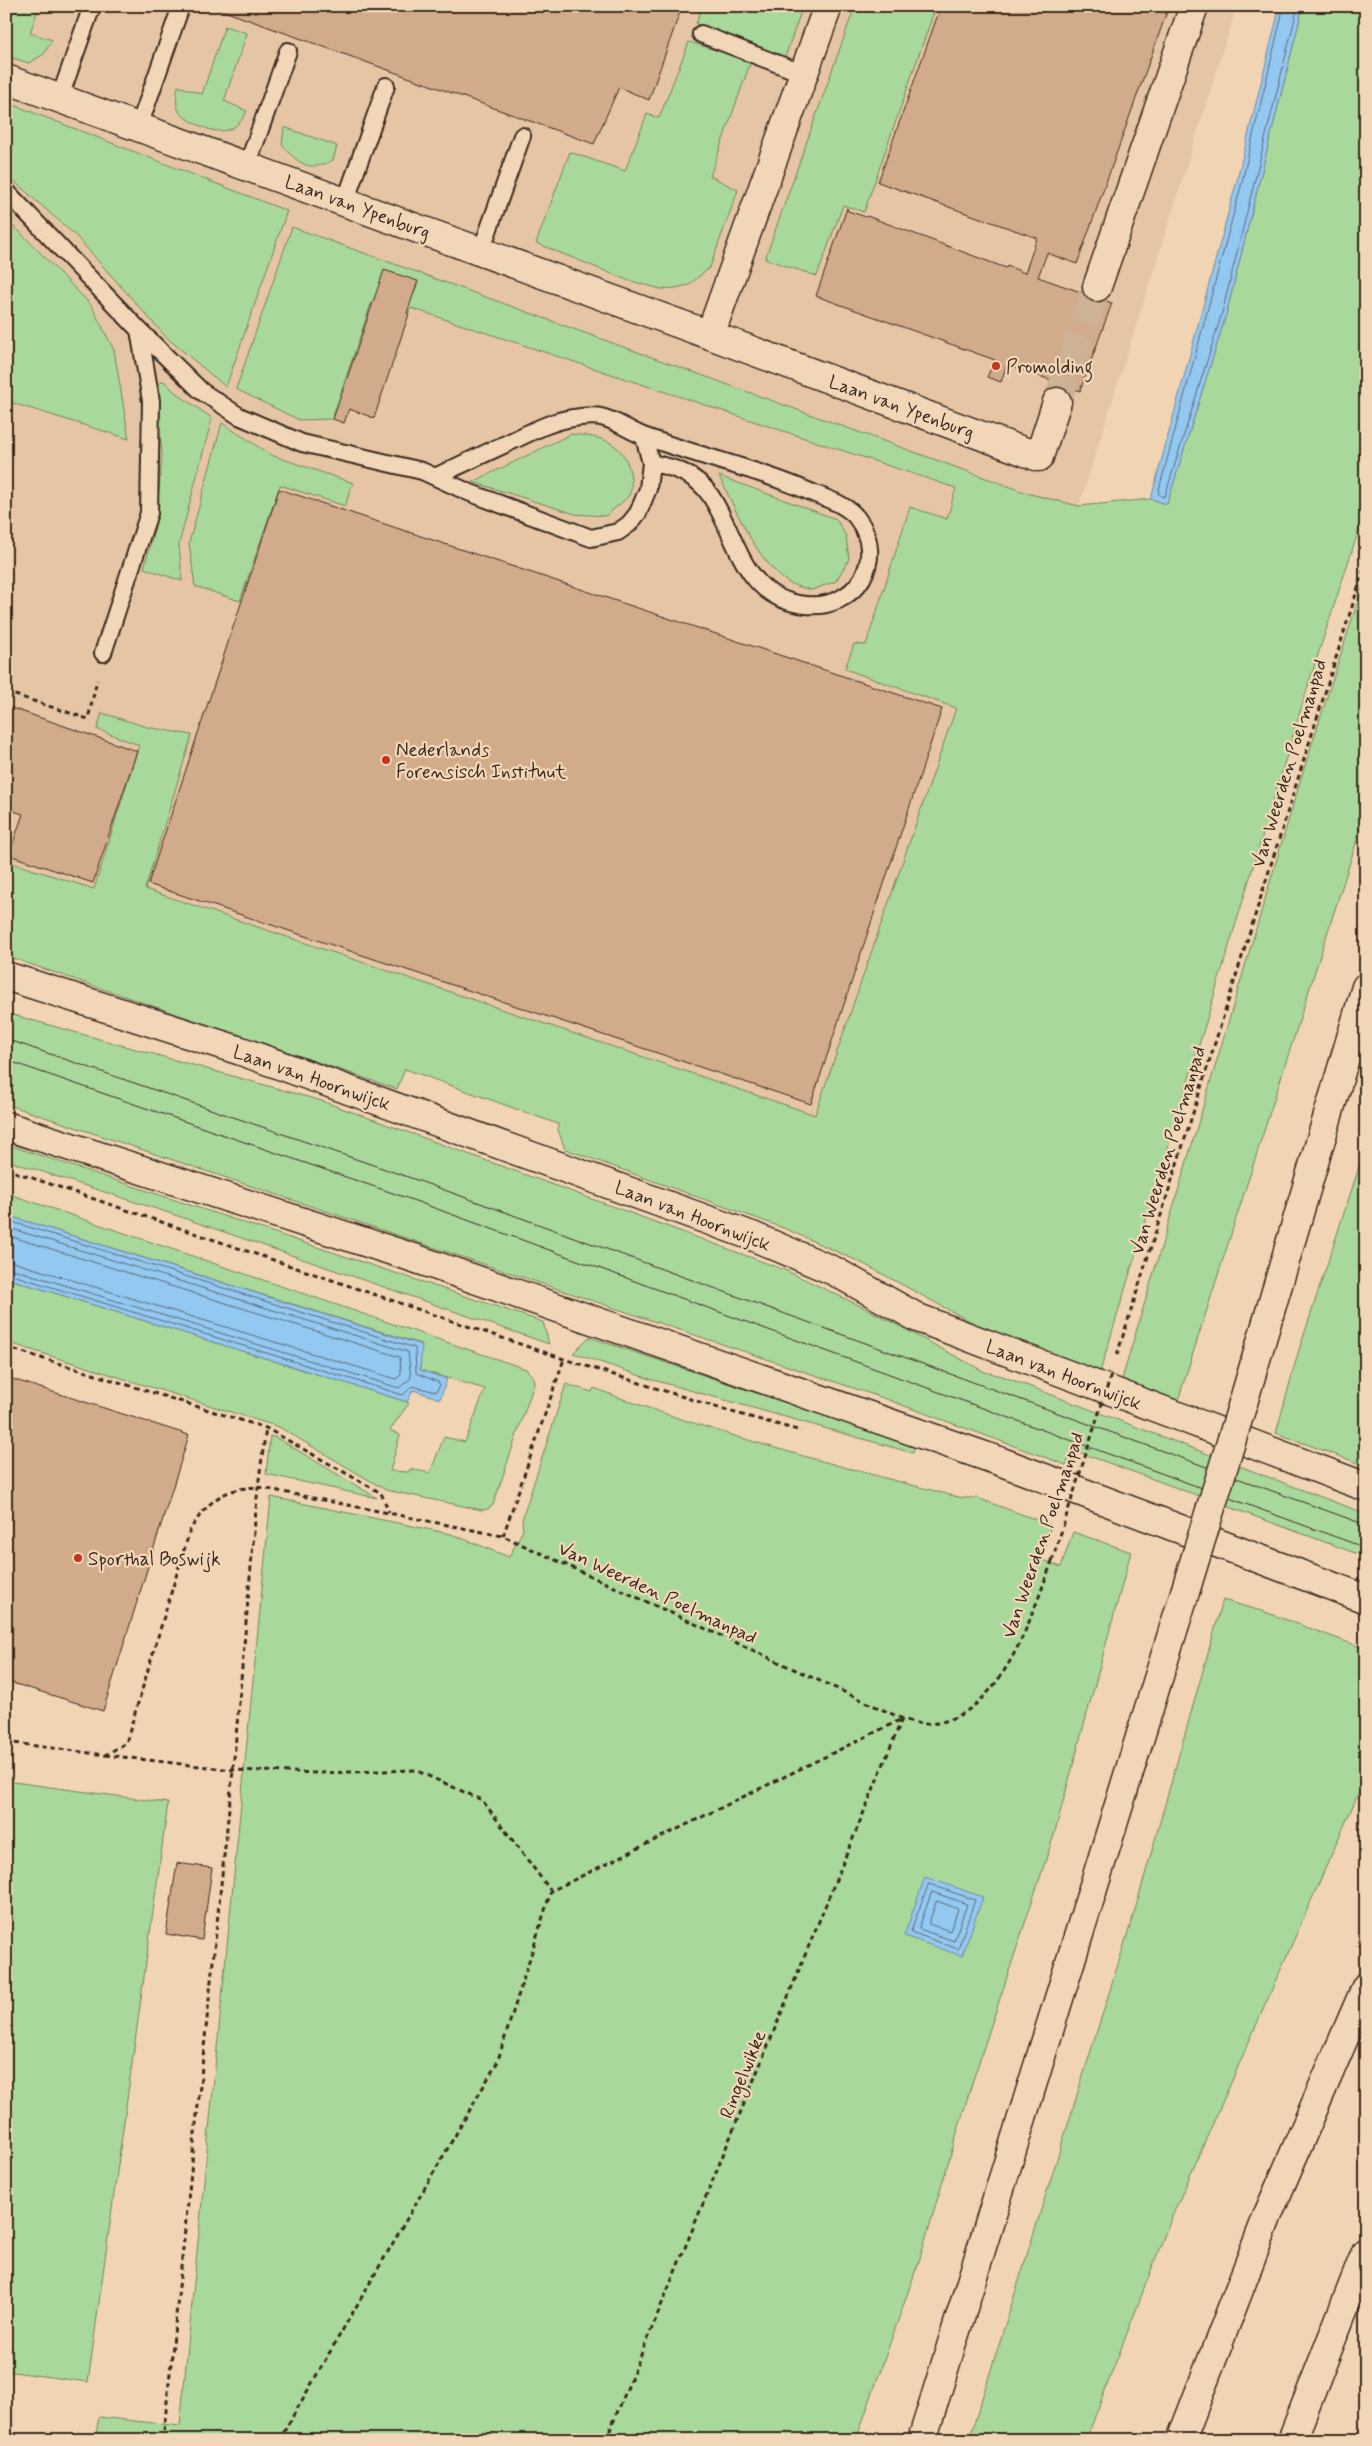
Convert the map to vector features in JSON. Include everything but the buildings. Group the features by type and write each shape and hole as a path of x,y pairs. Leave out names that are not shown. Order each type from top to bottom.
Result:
{"main road":[{"path":"710,335 828,6"},
{"path":"1097,287 1194,6"},
{"name":"Laan van Ypenburg","path":"6,78 1039,457 1057,402"},
{"name":"Laan van Hoornwijck","path":"6,976 241,1051 752,1236 834,1271 918,1318 1366,1487"},
{"path":"922,2440 1243,1404 1366,987"},
{"path":"6,1126 411,1257 980,1454 1366,1599"},
{"path":"1180,2440 1269,2212 1366,1987"},
{"path":"1292,2440 1366,2252"}],"lane":[{"path":"60,97 92,6"},
{"path":"139,126 179,12"},
{"path":"701,34 804,74"},
{"path":"247,166 288,52"},
{"path":"345,202 386,86"},
{"path":"481,251 522,136"},
{"path":"6,191 139,330 201,391 239,416 302,443 422,471 468,492 591,538 618,532 634,519 648,489 650,463 644,437"},
{"path":"103,653 149,513 151,401 139,330"},
{"path":"435,477 545,425 572,418 601,417 644,437 785,480 844,506 857,518 865,532 869,549 867,566 862,582 851,594 830,604 807,605 784,600 759,583 741,559 710,494 694,478 673,467 650,463"}],"path":[{"name":"Van Weerden Poelmanpad","path":"1117,1356 1366,562"},
{"path":"6,692 88,719 103,653"},
{"path":"6,1169 564,1358 503,1536"},
{"path":"6,1347 266,1428 381,1494 389,1512"},
{"name":"Van Weerden Poelmanpad","path":"105,1755 126,1743 190,1530 204,1508 219,1496 239,1487 258,1487 503,1536 903,1719 924,1724 953,1719 977,1703 999,1678 1023,1638 1052,1561 1114,1365"},
{"path":"163,2440 233,1770 258,1487 266,1428"},
{"path":"279,2440 497,2063 550,1891 903,1719"},
{"name":"Ringelwikke","path":"606,2440 903,1719"},
{"path":"6,1742 233,1770 318,1773 415,1770 482,1800 550,1891"}],"shaded area":[{"path":"6,6 1237,6 1079,506 872,1217 6,924"}],"green space":[{"path":"10,6 39,6 30,33 52,40 44,54 29,63 6,56 6,16"},
{"path":"702,6 803,6 785,57 696,24"},
{"path":"855,6 936,6 864,212 843,205 817,276 765,259"},
{"path":"1303,6 1366,6 1366,508 1310,679 1100,1372 1045,1352 1043,1354 973,1323 862,1263 786,1229 565,1149 558,1130 558,1124 405,1069 397,1089 6,956 6,861 94,889 139,745 97,729 102,713 147,727 192,735 145,889 815,1115 956,708 845,669 854,644 866,645 910,507 947,519 956,488 411,308 407,316 371,304 332,419 299,420 236,389 292,227 1030,494 1079,506 1151,499 1167,504 1226,315"},
{"path":"225,26 247,33 224,101 247,111 237,125 224,131 217,131 201,126 183,116 177,106 176,96 178,86 202,94"},
{"path":"689,42 751,61 710,176 738,190 710,267 689,285 661,289 627,280 536,243 570,152 625,171 647,114 659,118"},
{"path":"6,102 287,211 226,387 166,337 76,236 6,174"},
{"path":"284,127 337,146 333,160 317,166 299,162 282,145"},
{"path":"6,222 18,230 91,305 114,350 129,439 6,401"},
{"path":"164,381 176,393 212,418 179,544 182,581 144,568 156,523 162,455 155,385"},
{"path":"222,423 271,455 353,483 345,506 280,485 240,601 195,586 189,543"},
{"path":"571,434 609,442 622,453 627,461 631,481 629,495 606,516 575,514 473,482"},
{"path":"719,476 836,519 846,536 849,559 836,581 812,590 795,586 786,581 775,571 755,546"},
{"path":"1366,576 1366,812 1178,1400 1122,1379 1301,778"},
{"path":"6,1013 322,1101 785,1270 871,1311 985,1372 1002,1376 1366,1514 1366,1557 1073,1450 1066,1465 883,1398 6,1104"},
{"path":"6,1144 543,1322 549,1344 169,1213 6,1160"},
{"path":"1366,1146 1366,1466 1276,1433 1298,1353"},
{"path":"6,1193 526,1369 533,1377 534,1384 493,1505 488,1509 482,1510 386,1490 279,1427 6,1342 6,1278 407,1402 409,1403 390,1430 400,1435 390,1471 409,1472 410,1469 430,1473 444,1437 465,1442 485,1389 420,1370 421,1344 6,1215"},
{"path":"589,1337 915,1446 913,1453 650,1379 573,1353"},
{"path":"566,1384 592,1392 594,1388 730,1435 822,1461 962,1498 977,1498 1051,1525 1041,1559 1061,1567 1073,1532 1131,1552 1054,1835 971,2086 920,2258 856,2440 95,2440 99,2417 180,2426 271,1497 451,1534 509,1557 523,1530 522,1520"},
{"path":"270,1436 277,1438 377,1498 266,1474"},
{"path":"1223,1600 1265,1612 1366,1649 1366,1776 1170,2221 1086,2440 969,2440 1135,1910"},
{"path":"6,1781 168,1803 88,2382 6,2371"}],"water":[{"path":"1280,6 1303,6 1226,315 1167,504 1151,499 1236,184"},
{"path":"6,1215 422,1345 420,1370 447,1379 440,1399 413,1390 407,1402 6,1278"},
{"path":"925,1877 983,1897 962,1956 904,1936"}],"tunnel":[{"path":"1057,402 1097,287"}],"tram line":[{"path":"6,1039 414,1179 1366,1525"},
{"path":"6,1060 407,1198 1366,1548"}],"place":[{"name":"Promolding","path":"996,366"},
{"name":"Nederlands Forensisch Instituut","path":"386,760"},
{"name":"Sporthal Boswijk","path":"78,1558"}]}
